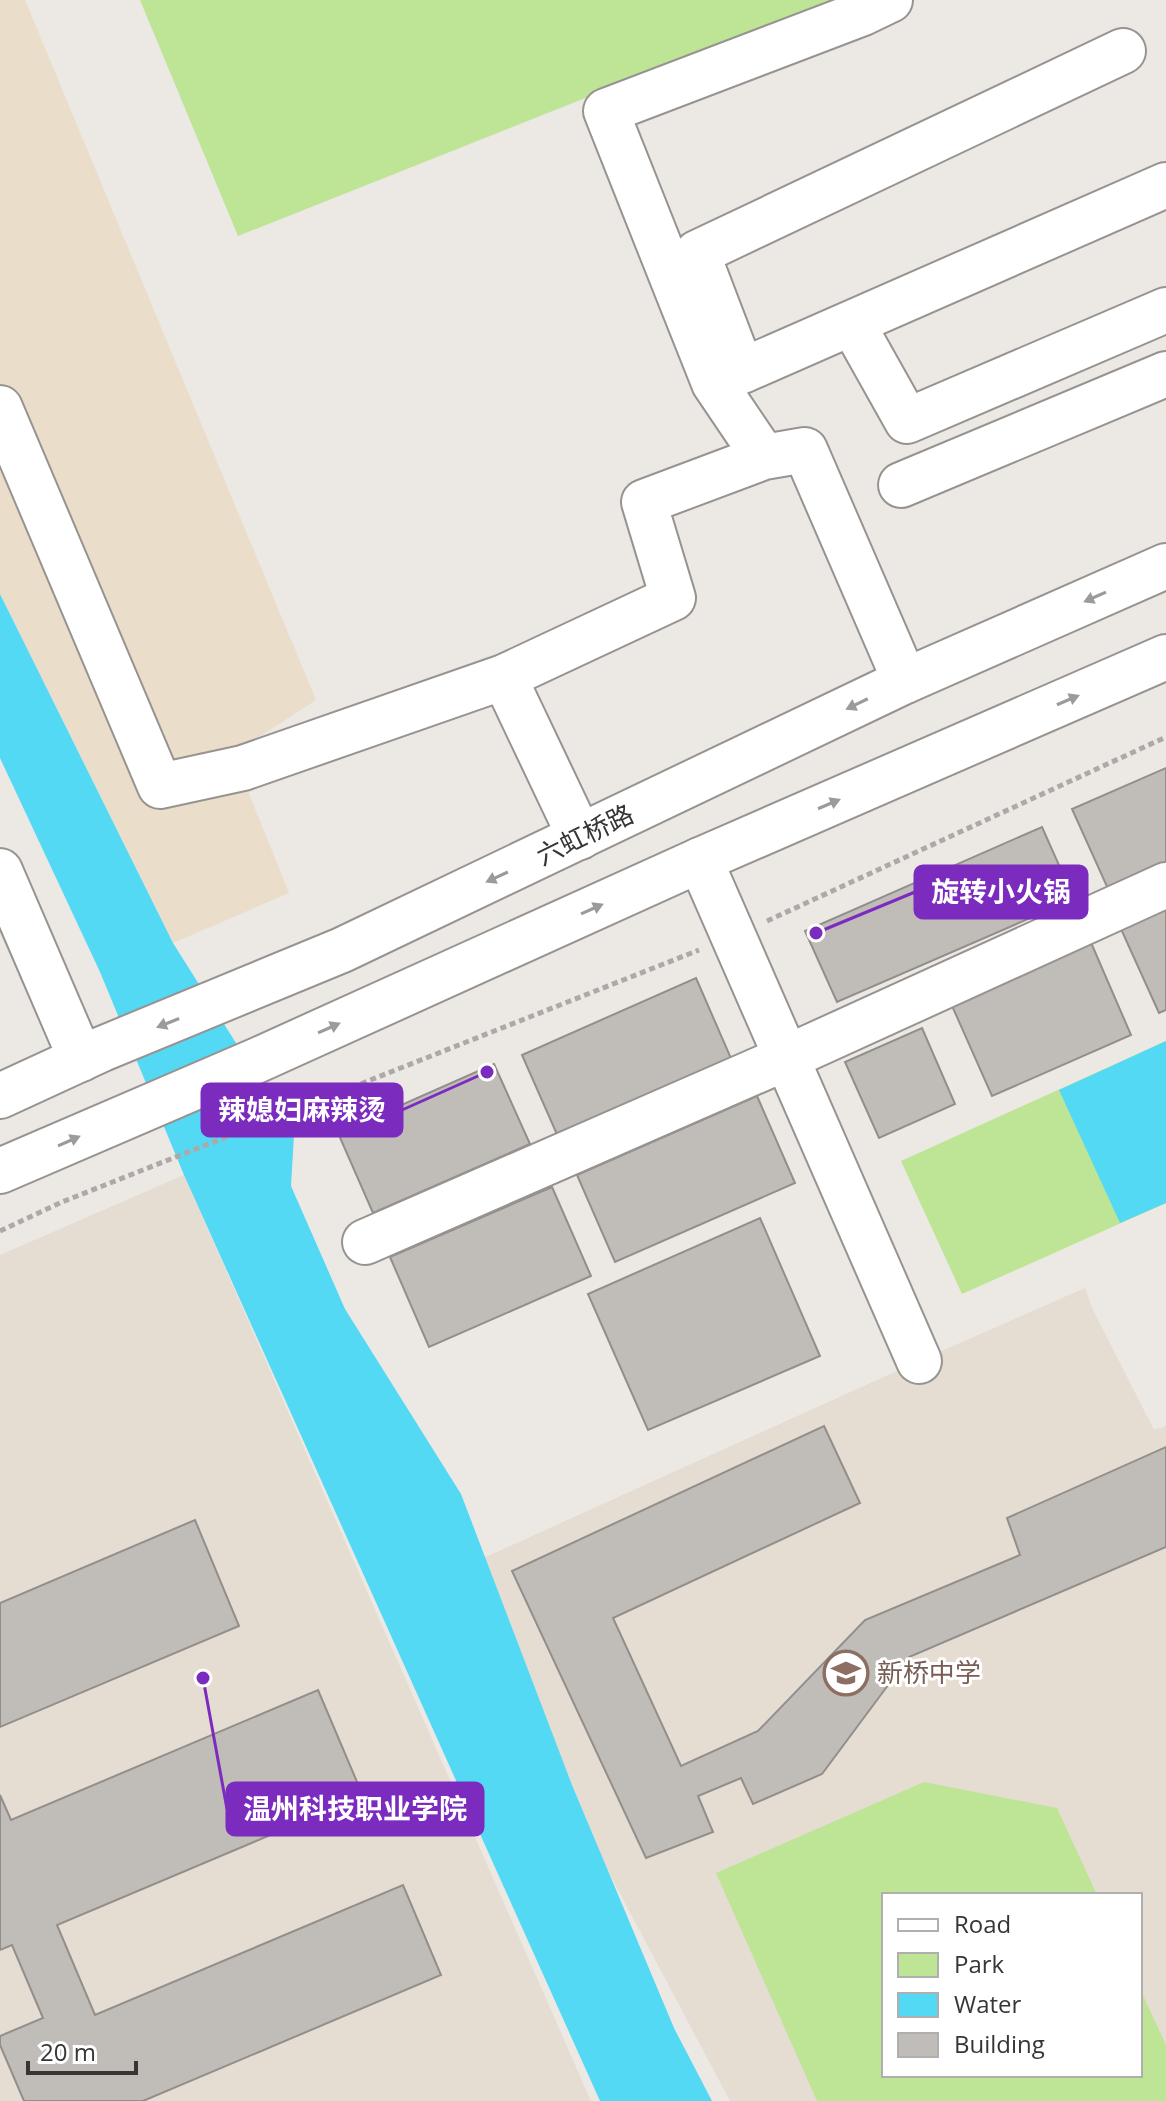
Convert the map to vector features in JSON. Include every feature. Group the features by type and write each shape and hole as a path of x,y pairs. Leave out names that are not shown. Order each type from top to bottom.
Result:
{"main road":[{"path":"764,457 606,111 890,0"},
{"path":"728,377 697,253 1123,51"},
{"path":"728,377 1166,185"},
{"path":"852,323 907,421 1166,310"},
{"path":"901,485 1166,374"},
{"path":"0,408 160,786 243,768 504,677 673,598 644,502 764,457 805,450 905,681"},
{"name":"六虹桥路","path":"0,1096 92,1054 342,950 905,681 1166,566"},
{"path":"0,1171 258,1060 700,860 1166,657"},
{"path":"504,677 580,837"},
{"path":"700,860 919,1361"},
{"path":"0,871 92,1054"},
{"path":"365,1242 786,1058 1166,885"}],"path":[{"path":"0,1231 62,1202 733,937 1166,737"}],"shaded area":[{"path":"0,0 25,0 316,700 233,754 289,893 173,943 0,594"},
{"path":"184,1175 591,2101 0,2101 0,1255"},
{"name":"新桥中学","path":"1085,1288 1093,1310 1154,1430 1166,1426 1166,2101 730,2101 606,1867 479,1560"}],"green space":[{"path":"140,0 832,0 238,236"},
{"path":"1166,1041 1166,1203 962,1294 901,1161"},
{"path":"924,1782 1057,1808 1096,1893 882,1893 882,2077 1142,2077 1142,1993 1166,2045 1166,2101 817,2101 716,1873"}],"water":[{"path":"0,594 173,943 294,1135 291,1186 345,1309 461,1494 572,1785 674,2028 712,2101 600,2101 184,1175 100,972 0,758"},
{"path":"1166,1041 1166,1203 1120,1223 1059,1090"}],"building":[{"path":"1166,768 1166,866 1109,891 1072,809"},
{"path":"1042,827 1074,899 837,1002 805,931"},
{"path":"1166,909 1166,1010 1159,1013 1121,929"},
{"path":"1089,938 1131,1035 992,1096 949,999"},
{"path":"696,978 733,1063 559,1139 522,1055"},
{"path":"922,1028 955,1104 879,1138 845,1062"},
{"path":"494,1064 530,1144 373,1213 338,1133"},
{"path":"757,1096 795,1183 615,1262 577,1175"},
{"path":"552,1187 591,1276 429,1347 390,1257"},
{"path":"760,1218 820,1356 648,1430 588,1294"},
{"path":"824,1426 860,1503 613,1618 681,1766 758,1731 865,1620 1020,1555 1007,1518 1166,1447 1166,1547 909,1657 822,1774 753,1804 741,1778 698,1796 713,1832 646,1858 512,1571"},
{"path":"195,1520 239,1626 0,1727 0,1603"},
{"path":"318,1690 363,1796 57,1925 95,2015 403,1885 441,1975 143,2101 24,2101 0,2045 0,2036 43,2018 12,1945 0,1950 0,1795 11,1820"}],"place":[{"name":"旋转小火锅","path":"816,933"},
{"name":"辣媳妇麻辣烫","path":"487,1072"},
{"name":"新桥中学","path":"846,1673"},
{"name":"温州科技职业学院","path":"203,1678"}]}
